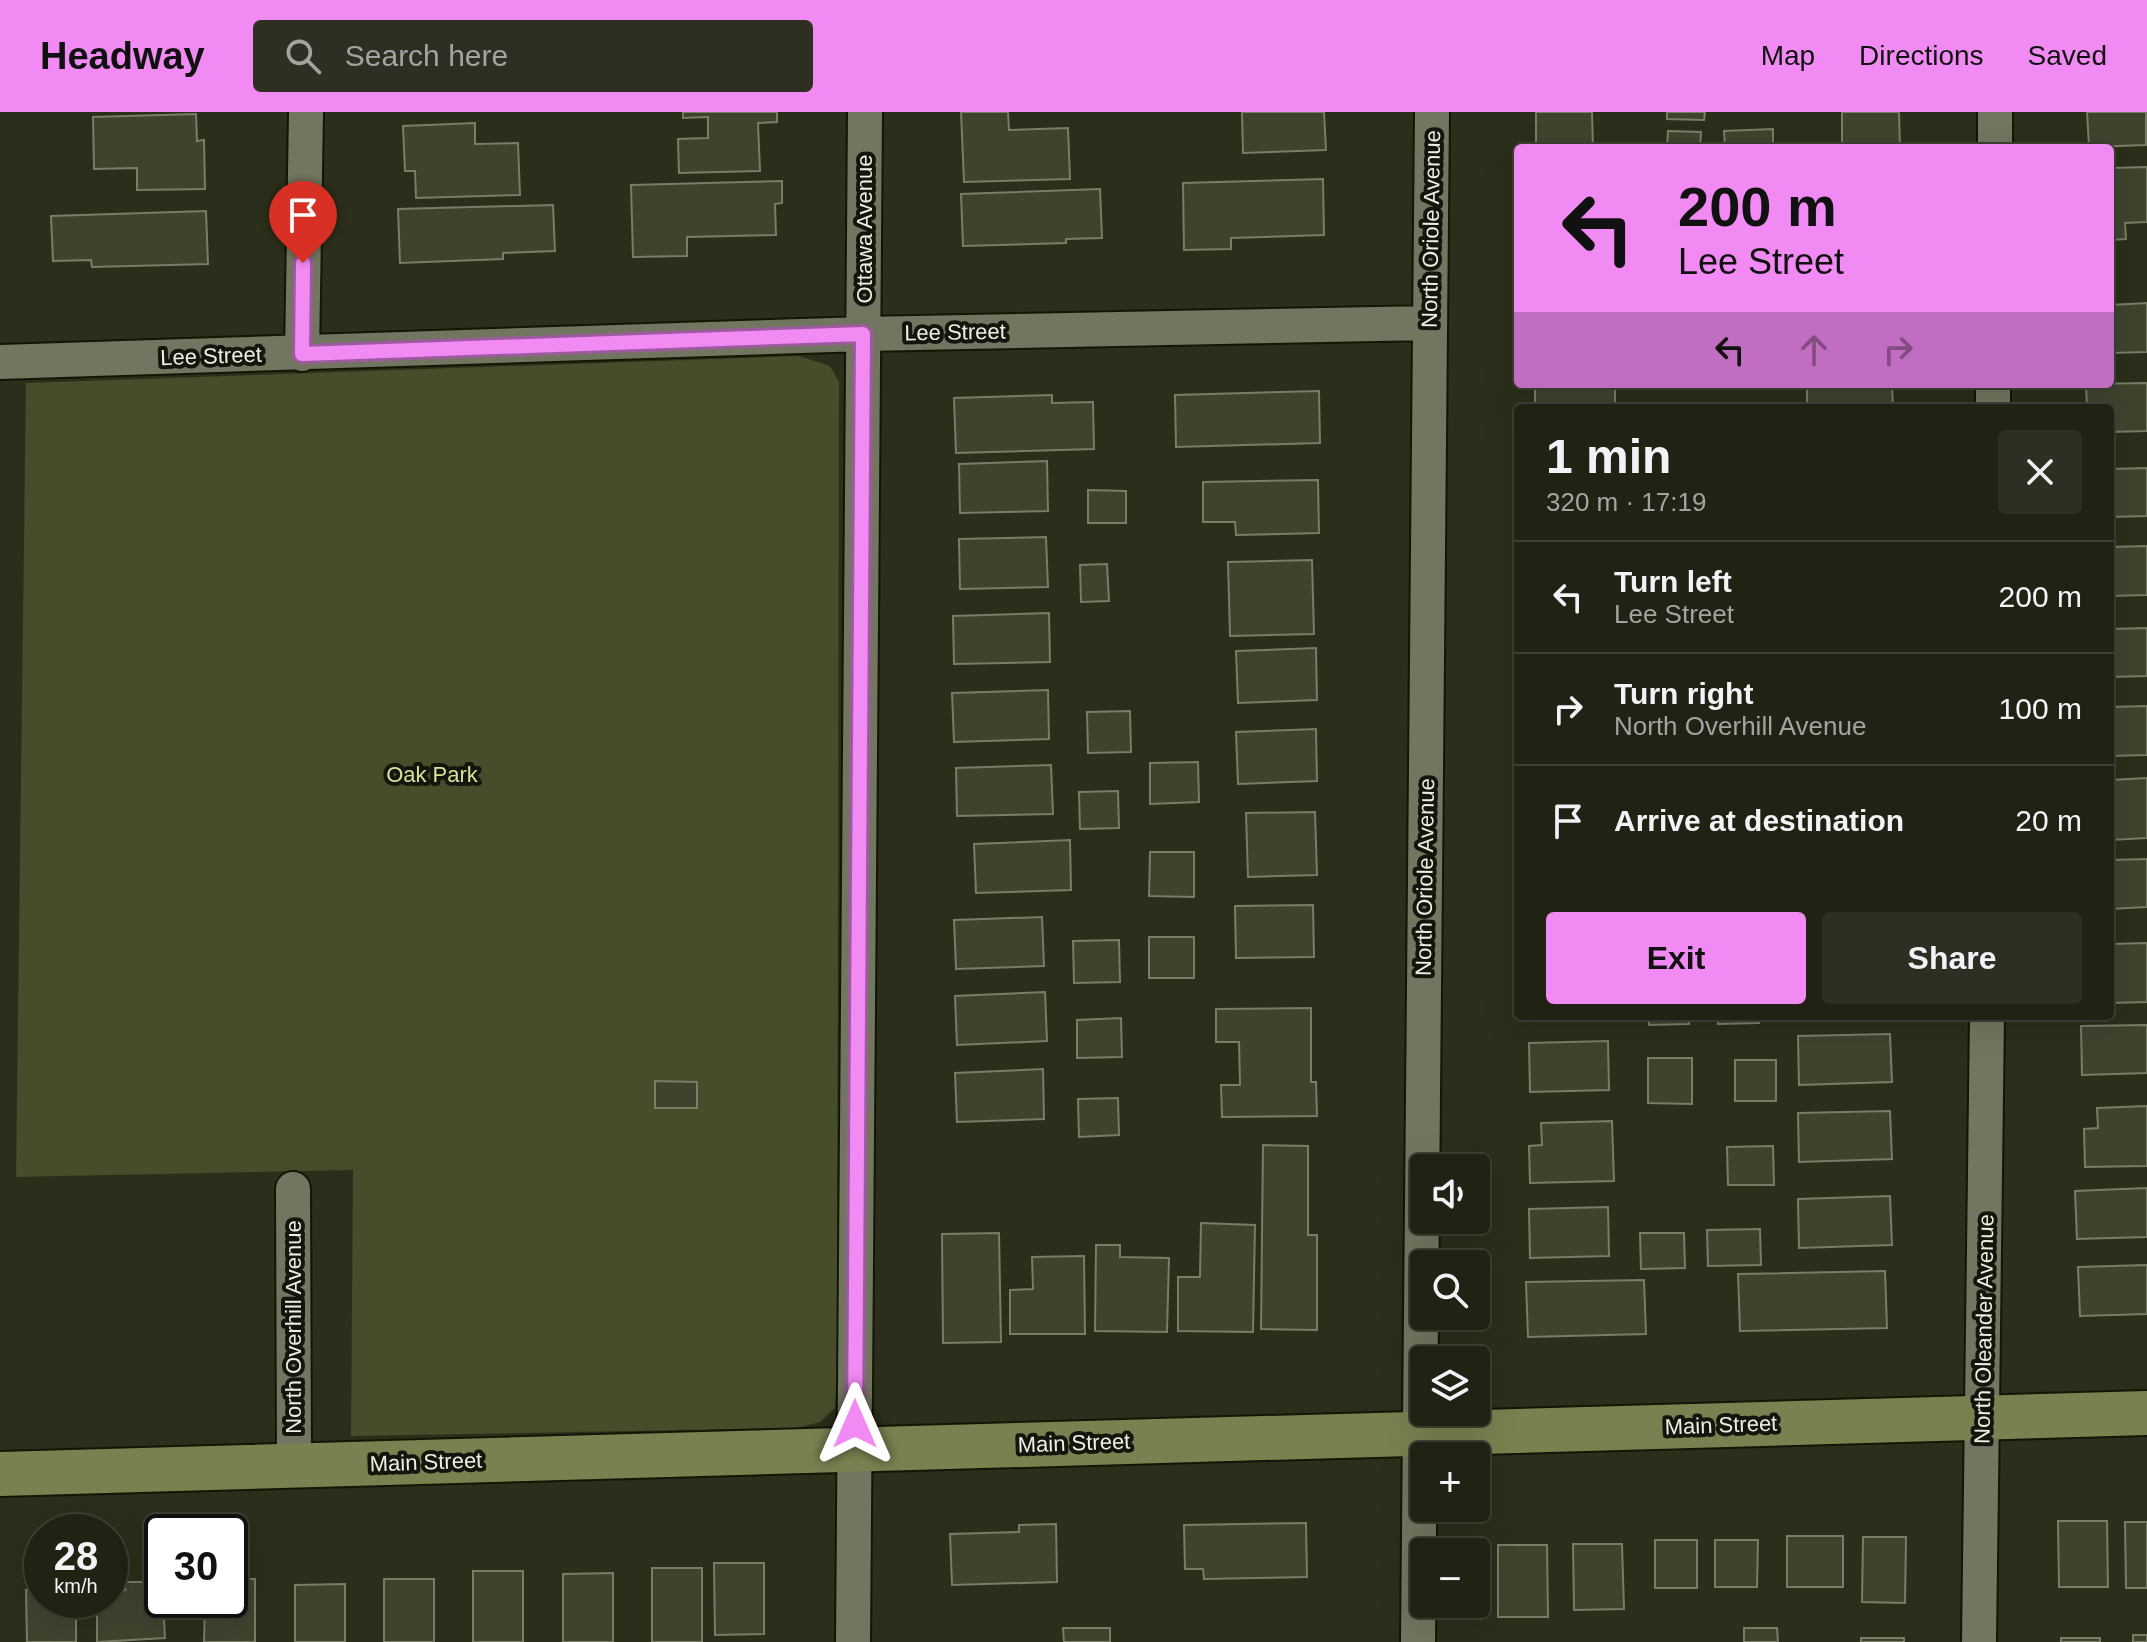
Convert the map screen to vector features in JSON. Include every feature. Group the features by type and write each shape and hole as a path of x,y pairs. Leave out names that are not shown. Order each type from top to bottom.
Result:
{"street":[{"path":"302,354 306,112"},
{"name":"Ottawa Avenue","path":"853,1642 865,112"},
{"name":"North Oriole Avenue","path":"1418,1642 1432,112"},
{"path":"1995,112 1995,144"},
{"name":"Lee Street","path":"0,362 863,334 1430,323"},
{"name":"North Oleander Avenue","path":"1979,1642 1987,1020"},
{"name":"North Overhill Avenue","path":"293,1189 294,1465"},
{"name":"Main Street","path":"0,1474 2147,1413"}],"green space":[{"name":"Oak Park","path":"799,356 830,366 839,382 835,1408 820,1422 797,1428 351,1436 353,1170 16,1177 26,383"}],"building":[{"path":"683,112 777,112 777,122 758,123 760,171 679,173 678,139 708,138 708,117 683,118"},
{"path":"961,112 1008,112 1009,130 1068,128 1070,179 964,182"},
{"path":"1242,112 1324,112 1326,150 1243,153"},
{"path":"1536,112 1592,112 1593,144 1536,144"},
{"path":"1667,112 1705,112 1704,120 1667,119"},
{"path":"1842,112 1899,112 1900,144 1842,144"},
{"path":"2087,112 2146,112 2146,145 2089,144"},
{"path":"196,114 197,141 204,140 205,189 137,190 137,168 94,169 93,117"},
{"path":"475,123 475,144 518,143 520,195 416,198 415,171 405,171 403,126"},
{"path":"1773,129 1773,144 1725,144 1724,131"},
{"path":"1668,131 1701,132 1700,144 1667,144"},
{"path":"2147,167 2147,222 2125,223 2126,239 2114,240 2114,168"},
{"path":"1323,179 1324,235 1231,238 1231,249 1184,250 1183,183"},
{"path":"782,181 782,203 775,204 776,235 687,237 687,256 633,257 631,185"},
{"path":"1100,189 1102,238 1066,239 1066,243 963,246 961,194"},
{"path":"553,205 555,251 503,253 503,259 400,263 398,209"},
{"path":"206,211 208,264 92,267 91,260 53,261 51,216"},
{"path":"2147,303 2147,352 2114,353 2114,305"},
{"path":"2147,383 2147,431 2114,432 2114,404 2087,404 2086,388 2114,388 2114,384"},
{"path":"1535,388 1615,388 1615,404 1535,404"},
{"path":"1807,388 1892,388 1893,404 1807,404"},
{"path":"1319,391 1320,443 1176,447 1175,395"},
{"path":"1052,395 1052,403 1093,402 1094,449 956,453 954,398"},
{"path":"1725,403 1766,403 1766,404"},
{"path":"1047,461 1048,511 960,513 959,464"},
{"path":"2147,468 2147,516 2114,517 2114,469"},
{"path":"1318,480 1319,533 1236,535 1235,522 1203,522 1203,482"},
{"path":"1088,490 1126,491 1126,523 1088,523"},
{"path":"1046,537 1048,587 960,589 959,539"},
{"path":"2147,546 2147,595 2114,596 2114,547"},
{"path":"1312,560 1314,634 1230,636 1228,562"},
{"path":"1107,564 1109,601 1081,602 1080,565"},
{"path":"1049,613 1050,662 954,664 953,616"},
{"path":"2147,628 2147,676 2114,677 2114,629"},
{"path":"1316,648 1317,700 1238,703 1236,651"},
{"path":"1048,690 1049,739 954,742 952,693"},
{"path":"2147,706 2147,755 2114,756 2114,707"},
{"path":"1130,711 1131,752 1088,753 1087,712"},
{"path":"1316,729 1317,781 1238,784 1236,732"},
{"path":"1198,762 1199,802 1150,804 1150,763"},
{"path":"1051,765 1053,814 957,816 956,768"},
{"path":"2147,778 2147,838 2114,840 2114,780"},
{"path":"1118,791 1119,828 1080,829 1079,792"},
{"path":"1315,812 1317,875 1248,877 1246,813"},
{"path":"1070,840 1071,890 976,893 974,844"},
{"path":"1150,852 1194,852 1194,897 1149,896"},
{"path":"2147,859 2147,907 2114,909 2114,860"},
{"path":"1313,905 1314,957 1236,958 1235,906"},
{"path":"1042,917 1044,966 956,969 954,920"},
{"path":"1149,937 1194,937 1194,978 1149,978"},
{"path":"1119,940 1120,982 1074,983 1073,941"},
{"path":"2147,943 2147,1002 2114,1003 2114,944"},
{"path":"1045,992 1047,1041 957,1045 955,996"},
{"path":"1311,1008 1311,1082 1316,1082 1317,1116 1222,1117 1221,1085 1240,1085 1239,1042 1216,1042 1216,1009"},
{"path":"1121,1018 1122,1057 1077,1058 1077,1020"},
{"path":"1649,1020 1689,1020 1689,1024 1649,1025"},
{"path":"1718,1020 1759,1020 1759,1023 1718,1024"},
{"path":"2147,1025 2147,1073 2082,1075 2081,1026"},
{"path":"1890,1034 1892,1082 1799,1085 1798,1036"},
{"path":"1608,1041 1609,1090 1530,1092 1529,1043"},
{"path":"1648,1058 1692,1058 1692,1104 1648,1103"},
{"path":"1735,1060 1776,1060 1776,1101 1735,1101"},
{"path":"1043,1069 1044,1119 957,1122 955,1073"},
{"path":"655,1081 697,1082 697,1108 655,1108"},
{"path":"1118,1098 1119,1135 1079,1137 1078,1099"},
{"path":"2147,1106 2147,1166 2085,1167 2084,1129 2098,1128 2097,1108"},
{"path":"1890,1111 1892,1159 1799,1162 1798,1113"},
{"path":"1612,1121 1614,1181 1530,1183 1529,1146 1542,1145 1541,1123"},
{"path":"1263,1145 1308,1146 1308,1235 1317,1235 1317,1330 1261,1329"},
{"path":"1773,1146 1774,1185 1728,1185 1727,1147"},
{"path":"2147,1188 2147,1237 2077,1239 2075,1191"},
{"path":"1890,1196 1892,1245 1799,1248 1798,1199"},
{"path":"1608,1207 1609,1256 1530,1258 1529,1209"},
{"path":"1201,1223 1255,1225 1253,1332 1178,1331 1178,1277 1200,1277"},
{"path":"1760,1229 1761,1265 1708,1266 1707,1230"},
{"path":"999,1233 1001,1342 943,1343 942,1234"},
{"path":"1640,1233 1684,1233 1685,1268 1641,1269"},
{"path":"1096,1245 1120,1245 1120,1257 1169,1258 1167,1332 1095,1331"},
{"path":"1084,1256 1085,1334 1010,1334 1010,1290 1033,1289 1032,1257"},
{"path":"2147,1265 2147,1314 2080,1316 2078,1267"},
{"path":"1885,1271 1887,1328 1740,1331 1738,1274"},
{"path":"1644,1280 1646,1334 1528,1337 1526,1282"},
{"path":"2058,1521 2107,1521 2108,1587 2059,1587"},
{"path":"2125,1522 2147,1522 2147,1588 2126,1588"},
{"path":"1306,1523 1307,1577 1204,1579 1203,1569 1185,1569 1184,1525"},
{"path":"1056,1524 1057,1582 952,1585 950,1534 1019,1532 1019,1525"},
{"path":"1787,1536 1843,1536 1843,1587 1787,1587"},
{"path":"1863,1537 1906,1537 1905,1603 1862,1602"},
{"path":"1655,1540 1697,1540 1697,1588 1655,1588"},
{"path":"1715,1540 1758,1540 1757,1587 1715,1587"},
{"path":"1573,1544 1622,1544 1624,1609 1574,1610"},
{"path":"1498,1545 1547,1545 1548,1617 1498,1617"},
{"path":"714,1563 764,1563 764,1634 715,1635"},
{"path":"652,1568 702,1568 702,1642 652,1642"},
{"path":"473,1571 523,1571 523,1642 473,1642"},
{"path":"613,1573 613,1642 563,1642 563,1574"},
{"path":"248,1579 255,1579 255,1642 204,1642 205,1618 248,1618"},
{"path":"384,1579 434,1579 434,1642 384,1642"},
{"path":"128,1582 144,1582 144,1618 164,1618 165,1638 97,1642 97,1618 128,1618"},
{"path":"345,1584 345,1642 295,1642 295,1585"},
{"path":"27,1618 76,1618 76,1642 27,1642"},
{"path":"1063,1628 1110,1628 1110,1642 1064,1642"},
{"path":"1744,1628 1777,1628 1778,1642 1744,1642"},
{"path":"2133,1635 2147,1635 2147,1642 2133,1642"},
{"path":"1861,1638 1904,1638 1904,1642 1861,1642"},
{"path":"2061,1638 2100,1638 2100,1642 2061,1642"}],"route":[{"path":"303,263 302,354 863,334 855,1424"}]}
